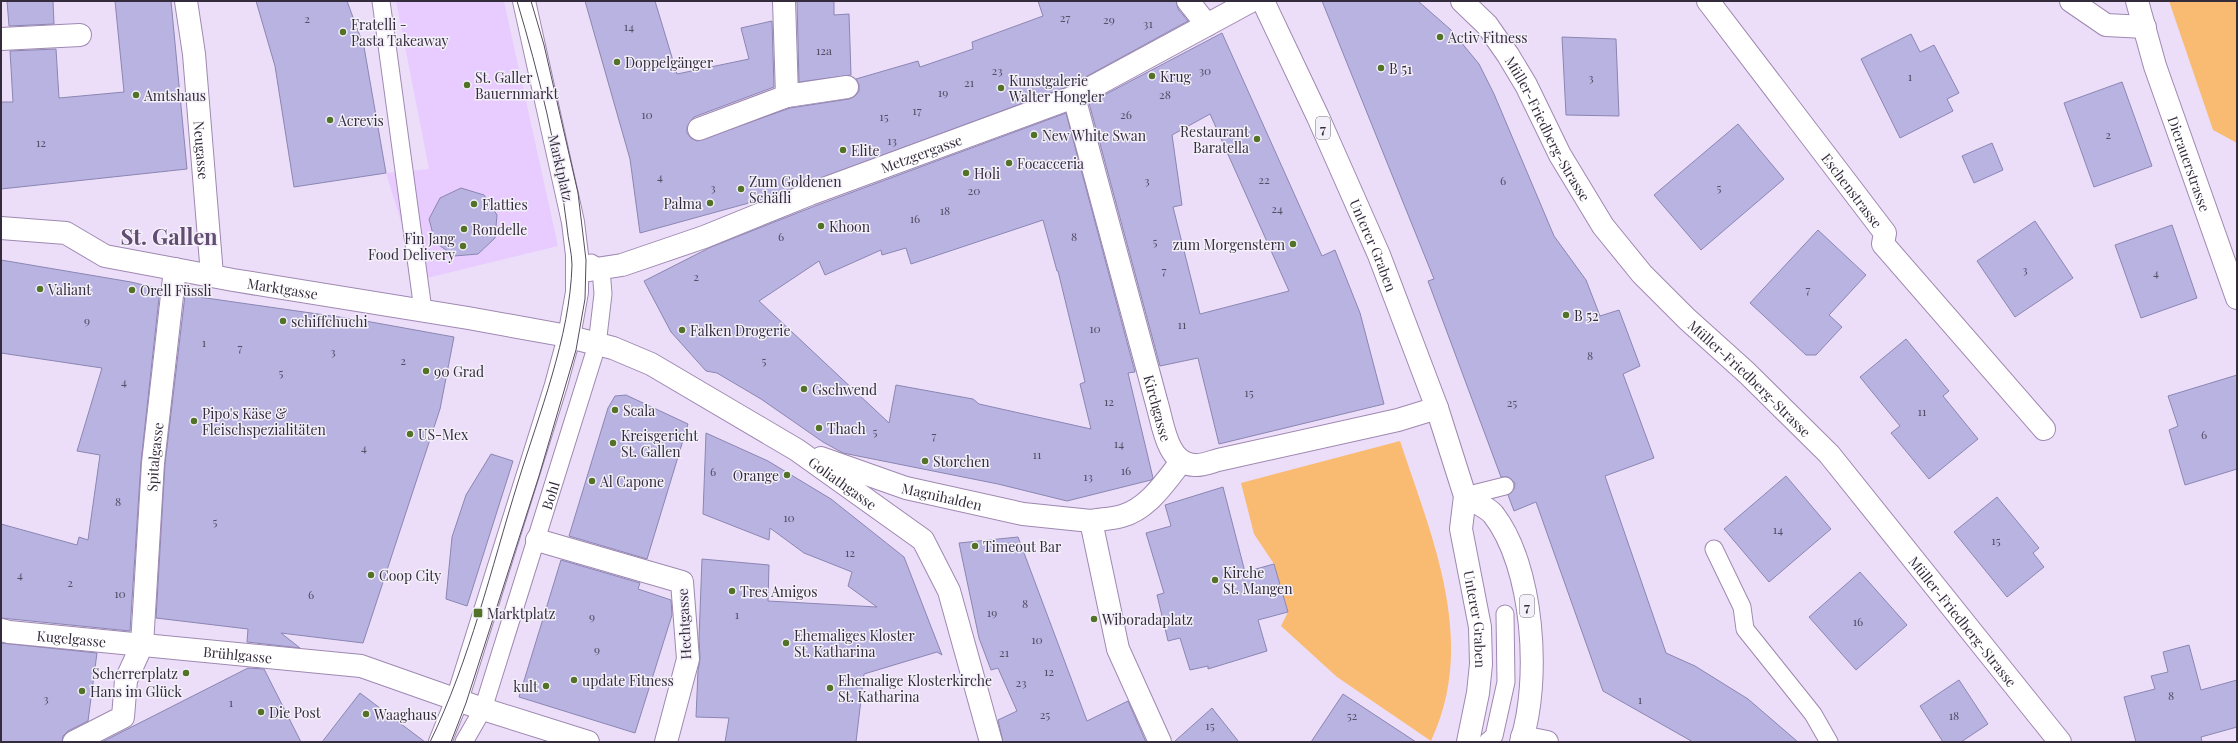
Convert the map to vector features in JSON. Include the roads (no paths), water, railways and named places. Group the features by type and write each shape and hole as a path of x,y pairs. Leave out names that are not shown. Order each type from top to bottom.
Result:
{"street":[{"name":"Neugasse","path":"186,1 194,54 212,275"},
{"name":"Marktplatz","path":"524,1 573,222 577,264 574,314 569,337"},
{"path":"784,1 787,96"},
{"path":"1188,1 1207,25"},
{"name":"Metzgergasse","path":"577,264 601,269 622,265 704,237 810,194 1074,97 1251,1"},
{"name":"Unterer Graben","path":"1263,1 1318,116 1379,256 1437,408 1465,496 1461,529 1480,627 1481,664 1478,693 1468,742"},
{"name":"Müller-Friedberg-Strasse","path":"1462,1 1487,25 1508,55 1526,85 1560,155 1603,226 1642,274 1747,373 1829,454 2060,742"},
{"name":"Eschenstrasse","path":"1708,1 1885,232 1883,244 2044,429"},
{"path":"2071,1 2106,25 2145,28"},
{"name":"Dierauerstrasse","path":"2137,1 2155,66 2237,298"},
{"path":"1,39 80,34"},
{"path":"699,129 787,96 847,88"},
{"name":"Kirchgasse","path":"1074,97 1157,404 1172,452 1181,462"},
{"name":"Marktgasse","path":"1,228 66,233 105,256 423,310 569,337"},
{"name":"Spitalgasse","path":"142,645 153,463 175,269"},
{"name":"Goliathgasse","path":"569,337 613,348 651,364 797,450 923,540 948,591 991,742"},
{"name":"Bohl","path":"440,742 457,700 556,385 569,337"},
{"path":"1181,462 1194,465 1212,462 1398,420 1437,408"},
{"name":"Magnihalden","path":"797,450 906,488 1023,514 1091,521 1124,516 1144,504 1159,490 1181,462"},
{"name":"7","path":"1465,496 1492,513 1510,541 1520,573 1529,622 1532,672 1529,704 1522,740"},
{"path":"1091,521 1118,649 1160,742"},
{"name":"Hechtgasse","path":"537,540 682,582 688,659 666,742"},
{"name":"Kugelgasse","path":"1,630 142,645"},
{"path":"74,742 123,717 126,680 142,645"},
{"name":"Brühlgasse","path":"142,645 361,666 483,709 588,742"},
{"path":"1522,740 1547,742"}],"lane":[{"path":"381,1 423,310"},
{"name":"Bohl","path":"464,742 483,709 597,344 603,294 601,269"},
{"path":"1465,496 1505,486"},
{"path":"1714,549 1742,607 1745,629 1813,714 1829,742"},
{"path":"1487,742 1494,736 1506,682 1505,614"}],"tram line":[{"path":"430,742 457,679 479,614 560,347 570,292 572,260 553,142 533,57 517,1"},
{"path":"451,742 466,703 539,476 576,350 585,299 586,260 578,193 544,45 531,1"}],"place":[{"name":"Fratelli - Pasta Takeaway","path":"343,32"},
{"name":"Activ Fitness","path":"1440,37"},
{"name":"Doppelgänger","path":"617,62"},
{"name":"B 51","path":"1381,68"},
{"name":"Krug","path":"1152,76"},
{"name":"St. Galler Bauernmarkt","path":"467,85"},
{"name":"Kunstgalerie Walter Hongler","path":"1001,88"},
{"name":"Amtshaus","path":"136,95"},
{"name":"Acrevis","path":"330,120"},
{"name":"New White Swan","path":"1034,135"},
{"name":"Restaurant Baratella","path":"1257,139"},
{"name":"Elite","path":"843,150"},
{"name":"Focacceria","path":"1009,163"},
{"name":"Holi","path":"966,173"},
{"name":"Zum Goldenen Schäfli","path":"741,189"},
{"name":"Palma","path":"710,203"},
{"name":"Flatties","path":"474,204"},
{"name":"Khoon","path":"821,226"},
{"name":"Rondelle","path":"464,229"},
{"name":"zum Morgenstern","path":"1293,244"},
{"name":"Fin Jang Food Delivery","path":"463,246"},
{"name":"Valiant","path":"40,289"},
{"name":"Orell Füssli","path":"132,290"},
{"name":"B 52","path":"1566,315"},
{"name":"schiffchuchi","path":"283,321"},
{"name":"Falken Drogerie","path":"682,330"},
{"name":"90 Grad","path":"426,371"},
{"name":"Gschwend","path":"804,389"},
{"name":"Scala","path":"615,410"},
{"name":"Pipo's Käse & Fleischspezialitäten","path":"194,421"},
{"name":"Thach","path":"819,428"},
{"name":"US-Mex","path":"410,434"},
{"name":"Kreisgericht St. Gallen","path":"613,443"},
{"name":"Storchen","path":"925,461"},
{"name":"Orange","path":"787,475"},
{"name":"Al Capone","path":"592,481"},
{"name":"Timeout Bar","path":"975,546"},
{"name":"Coop City","path":"371,575"},
{"name":"Kirche St. Mangen","path":"1215,580"},
{"name":"Tres Amigos","path":"732,591"},
{"name":"Marktplatz","path":"478,613"},
{"name":"Wiboradaplatz","path":"1094,619"},
{"name":"Ehemaliges Kloster St. Katharina","path":"786,643"},
{"name":"Scherrerplatz","path":"186,673"},
{"name":"update Fitness","path":"574,680"},
{"name":"kult","path":"546,686"},
{"name":"Ehemalige Klosterkirche St. Katharina","path":"830,688"},
{"name":"Hans im Glück","path":"82,691"},
{"name":"Die Post","path":"261,712"},
{"name":"Waaghaus","path":"366,714"}],"district":[{"name":"St. Gallen","path":"169,236"}]}
